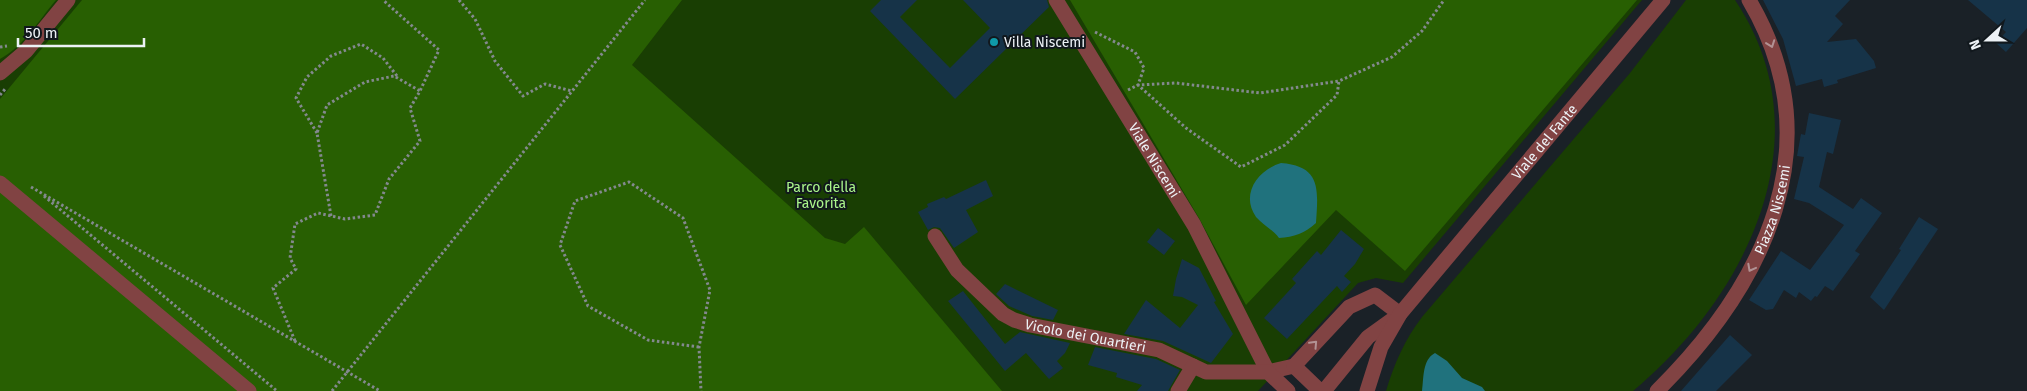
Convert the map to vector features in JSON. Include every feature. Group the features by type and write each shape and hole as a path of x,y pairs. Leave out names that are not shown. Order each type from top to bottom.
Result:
{"street":[{"path":"0,85 68,0"},
{"name":"Viale Niscemi","path":"1056,0 1194,225 1268,372 1288,391"},
{"name":"Viale del Fante","path":"1400,314 1662,0"},
{"name":"Piazza Niscemi","path":"1657,391 1706,339 1745,280 1774,219 1782,187 1787,154 1784,94 1775,55 1764,26 1750,0"},
{"path":"0,73 26,51"},
{"path":"0,183 248,391"},
{"name":"Vicolo dei Quartieri","path":"935,236 958,270 1003,314 1014,320 1030,325 1159,350 1206,372 1268,372 1294,366"},
{"path":"1374,296 1400,314 1368,337 1322,391 1294,366 1349,307 1374,296"},
{"path":"1367,391 1381,348 1400,314"},
{"path":"1178,391 1193,366"}],"path":[{"path":"294,341 273,288 296,270 290,258 295,224 318,213 345,219 375,215 389,179 420,142 410,108 439,50 383,0"},
{"path":"459,0 475,19 495,61 523,96 545,84 572,91"},
{"path":"332,391 645,0"},
{"path":"1114,96 1138,85 1176,83 1260,93 1339,82 1392,57 1422,31 1444,0"},
{"path":"1094,32 1135,52 1144,68 1138,85"},
{"path":"331,216 317,133 296,98 307,78 331,56 361,44 383,58 399,79"},
{"path":"317,133 327,105 365,82 394,76 420,91"},
{"path":"1138,85 1186,128 1242,167 1285,145 1337,95 1339,82"},
{"path":"699,347 648,340 588,306 560,245 575,201 629,182 683,218 710,290 699,347 701,391"},
{"path":"277,391 145,278 35,189 380,391"}],"green space":[{"name":"Parco della Favorita","path":"0,0 1642,0 1403,283 1376,278 1358,283 1258,391 0,391"},
{"path":"0,0 56,0 16,48 0,59"},
{"path":"82,0 682,0 632,65 825,238 845,244 864,227 1002,391 0,391 0,99"},
{"path":"1070,0 1637,0 1405,271 1336,210 1246,305 1199,218"},
{"path":"1686,0 1735,0 1762,52 1774,106 1773,159 1761,212 1739,262 1710,310 1674,353 1633,391 1386,391 1401,352 1410,334 1422,317 1630,73"}],"water":[{"path":"1281,163 1304,169 1311,175 1315,182 1317,201 1316,223 1299,234 1279,238 1256,217 1250,200 1254,184 1259,177 1265,171"},
{"path":"1435,353 1447,361 1462,378 1482,387 1485,391 1422,391 1426,365"}],"building":[{"name":"Villa Niscemi","path":"881,0 917,0 900,17 950,68 990,28 963,0 1047,0 1049,7 955,99 870,11"},
{"path":"1763,0 1850,0 1835,16 1843,24 1827,42 1856,39 1874,61 1876,68 1837,80 1838,83 1824,87 1822,79 1796,86 1783,39"},
{"path":"1968,0 2027,0 2027,28 2006,52 1996,43 2006,32"},
{"path":"1809,113 1841,120 1833,154 1827,152 1819,187 1853,209 1861,198 1882,213 1855,251 1860,254 1833,291 1825,286 1817,297 1815,296 1811,301 1799,292 1796,298 1784,290 1773,309 1766,310 1749,300 1781,251 1810,270 1844,225 1809,203 1794,199 1804,157 1797,156 1801,134 1805,135"},
{"path":"986,180 993,196 966,210 978,232 954,248 940,228 934,227 928,230 918,212 928,207 927,204 944,197 946,199"},
{"path":"1919,217 1938,229 1884,310 1870,297 1901,250 1899,249"},
{"path":"1158,228 1175,241 1164,255 1147,242"},
{"path":"1341,230 1364,249 1355,264 1344,276 1351,282 1342,292 1337,286 1287,339 1264,318 1296,283 1292,279 1317,251 1321,255"},
{"path":"1182,259 1199,268 1216,301 1214,302 1233,334 1211,363 1163,341 1124,334 1146,300 1180,328 1198,305 1182,297 1173,296"},
{"path":"1005,284 1058,310 1053,320 1032,316 1009,306 996,294"},
{"path":"963,291 1005,344 1020,332 1070,343 1065,353 1057,361 1063,368 1049,379 1026,353 1005,371 948,301"},
{"path":"1730,335 1752,355 1716,391 1681,391"},
{"path":"1095,347 1156,359 1180,370 1168,391 1137,391 1142,385 1116,377 1117,373 1088,365"}],"place":[{"name":"Villa Niscemi","path":"994,42"}]}
